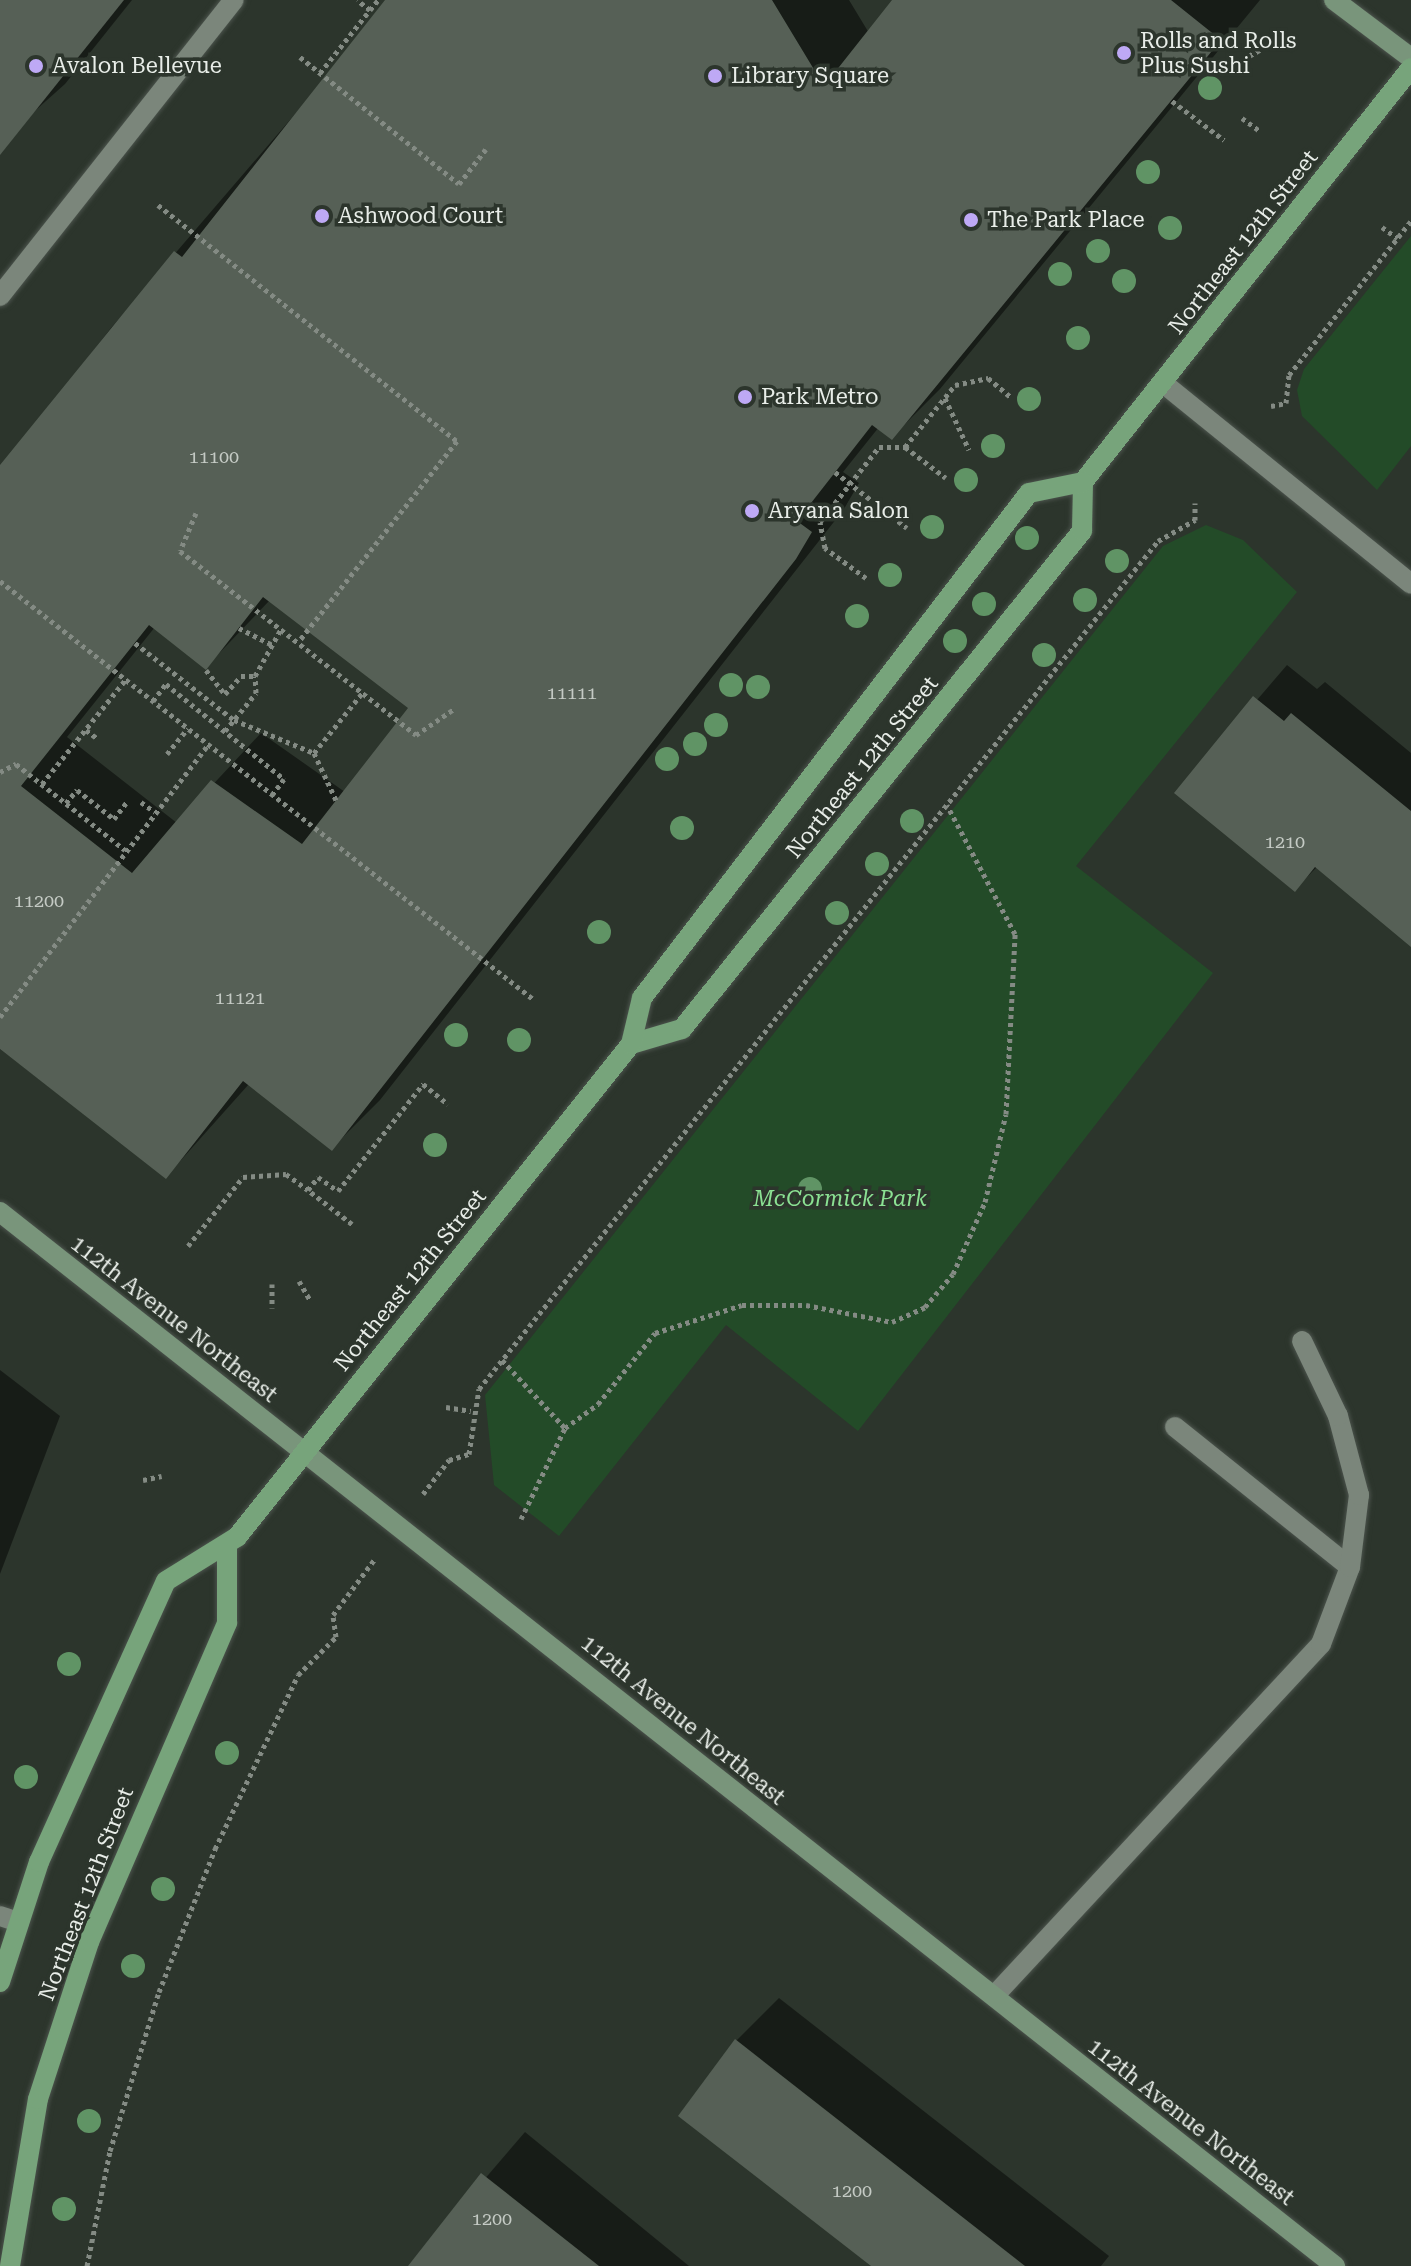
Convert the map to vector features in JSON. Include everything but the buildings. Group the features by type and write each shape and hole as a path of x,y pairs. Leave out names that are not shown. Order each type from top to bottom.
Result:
{"main road":[{"path":"1334,0 1411,58"},
{"name":"Northeast 12th Street","path":"631,1044 682,1029 1082,531 1083,482 1411,68"},
{"name":"Northeast 12th Street","path":"0,1982 10,1919 39,1862 166,1581 227,1548 631,1044 642,998 1029,493 1083,482"},
{"name":"112th Avenue Northeast","path":"0,1212 1335,2266"},
{"name":"Northeast 12th Street","path":"10,2266 38,2099 89,1942 227,1623 227,1548"}],"street":[{"path":"0,296 234,0"},
{"path":"1163,383 1411,584"},
{"path":"994,1996 1321,1644 1350,1567 1359,1495 1338,1416 1302,1341"},
{"path":"1175,1427 1350,1567"}],"path":[{"path":"357,0 370,10"},
{"path":"320,73 378,0"},
{"path":"1249,56 1266,46"},
{"path":"300,57 459,184 486,149"},
{"path":"1172,101 1224,140"},
{"path":"1242,118 1260,131"},
{"path":"158,205 457,441 299,641"},
{"path":"1271,406 1286,403 1289,375 1411,221"},
{"path":"1382,227 1397,238"},
{"path":"905,447 955,385 988,378 1011,397"},
{"path":"945,398 969,450"},
{"path":"866,578 825,548 820,522 879,447 905,447 946,478"},
{"path":"835,472 907,528"},
{"path":"449,1460 469,1454 471,1411 502,1360 1158,541 1195,520 1195,503"},
{"path":"196,513 180,551 416,735 454,709"},
{"path":"0,581 533,999"},
{"path":"239,628 272,645"},
{"path":"225,731 256,693 255,676 281,629"},
{"path":"135,643 234,720 314,753 336,800"},
{"path":"206,670 225,694 241,676 255,676"},
{"path":"42,784 126,679"},
{"path":"153,701 166,684 284,779 272,795"},
{"path":"314,753 363,692"},
{"path":"167,754 188,728"},
{"path":"86,730 98,739"},
{"path":"0,1017 209,744"},
{"path":"0,772 16,764 125,850"},
{"path":"66,803 77,790 114,819 127,802"},
{"path":"141,802 155,812"},
{"path":"521,1519 565,1428 598,1404 655,1333 689,1317 742,1305 806,1305 892,1322 925,1307 953,1274 985,1202 1006,1114 1015,934 947,805"},
{"path":"308,1190 318,1177 338,1191 423,1084 448,1104"},
{"path":"188,1246 243,1177 286,1174 352,1224"},
{"path":"299,1281 310,1300"},
{"path":"272,1284 272,1308"},
{"path":"502,1360 565,1428"},
{"path":"446,1407 471,1411"},
{"path":"143,1480 162,1476"},
{"path":"87,2266 110,2151 159,1992 215,1849 298,1675 336,1637 333,1615"}],"green space":[{"path":"1411,236 1411,446 1377,490 1302,416 1297,390 1304,369"},
{"name":"McCormick Park","path":"1206,525 1243,540 1297,592 1076,866 1213,973 858,1431 726,1325 559,1536 494,1485 485,1395 1163,546"}],"place":[{"name":"Rolls and Rolls Plus Sushi","path":"1124,53"},
{"name":"Avalon Bellevue","path":"36,66"},
{"name":"Library Square","path":"715,76"},
{"name":"Ashwood Court","path":"322,216"},
{"name":"The Park Place","path":"971,220"},
{"name":"Park Metro","path":"745,397"},
{"name":"Aryana Salon","path":"752,511"}]}
